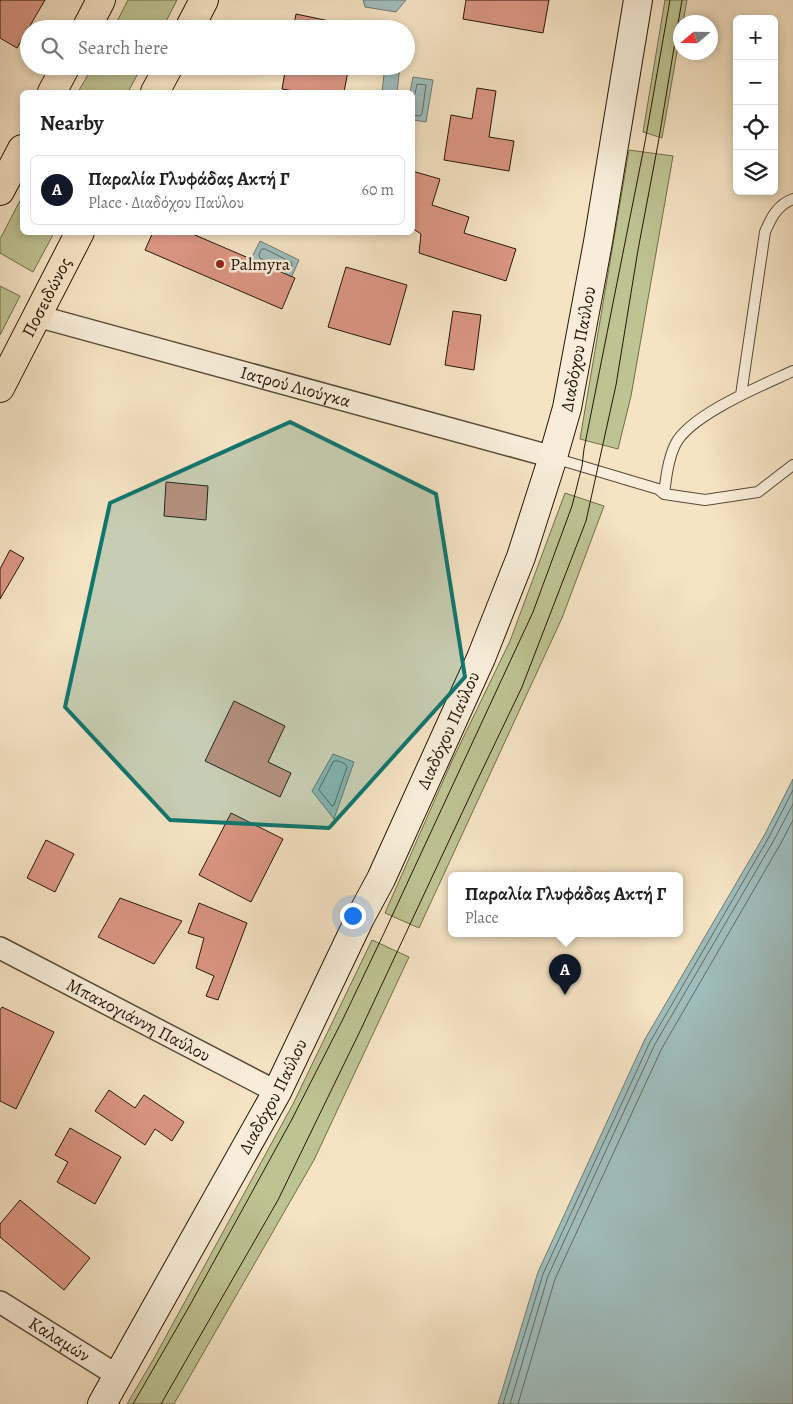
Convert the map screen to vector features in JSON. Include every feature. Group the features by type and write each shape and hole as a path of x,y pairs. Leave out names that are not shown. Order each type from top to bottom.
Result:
{"highway":[{"path":"91,20 101,0"},
{"path":"194,20 204,0"},
{"path":"53,90 61,75"},
{"path":"156,90 164,75"},
{"path":"0,191 20,153"},
{"name":"Ποσειδώνος","path":"0,388 78,235"}],"street":[{"name":"Διαδόχου Παύλου","path":"102,1404 277,1092 381,879 481,658 521,557 567,408 598,242 638,0"},
{"name":"Ιατρού Λιούγκα","path":"37,316 553,457"},
{"name":"Μπακογιάννη Παύλου","path":"0,948 277,1092"},
{"name":"Καλαμών","path":"0,1302 118,1376"}],"lane":[{"path":"741,395 765,232 774,213 787,201 793,199"},
{"path":"664,494 667,470 674,446 682,433 695,422 741,395 793,371"},
{"path":"553,457 658,489 664,494 705,500 758,492 793,465"}],"highlighted area":[{"path":"290,422 436,494 465,677 329,828 170,820 65,707 110,503"}],"green space":[{"path":"128,0 177,0 167,20 118,20"},
{"path":"665,0 687,0 684,15 673,15 673,60 676,60 662,138 643,132"},
{"path":"88,75 137,75 129,90 79,90"},
{"path":"629,150 673,156 631,396 618,449 580,439"},
{"path":"20,201 20,235 53,235 33,272 0,253 0,239"},
{"path":"0,286 20,296 0,335"},
{"path":"565,493 604,506 562,618 419,928 385,913 451,763 510,641"},
{"path":"372,940 409,957 314,1160 174,1404 127,1404 293,1104"}],"water":[{"path":"363,0 406,0 396,12 365,7"},
{"path":"384,75 399,75 397,90 382,90"},
{"path":"413,77 433,80 426,122 415,120 415,90 410,90"},
{"path":"260,241 299,260 291,278 251,259"},
{"path":"333,754 354,762 334,819 312,791"},
{"path":"793,779 793,1404 498,1404 538,1272 645,1039 765,834"}],"building":[{"path":"0,0 45,0 33,20 20,20 20,43 17,48 0,38"},
{"path":"466,0 549,0 543,33 463,19"},
{"path":"296,14 325,20 295,20"},
{"path":"284,75 347,75 344,90 282,89"},
{"path":"477,88 496,91 489,137 514,141 509,171 444,160 451,115 472,119"},
{"path":"415,172 440,179 432,205 469,217 464,233 516,249 506,281 419,253 421,234 415,230"},
{"name":"Palmyra","path":"152,235 195,235 295,278 282,309 145,250"},
{"path":"346,267 407,285 390,345 328,327"},
{"path":"453,311 481,315 474,370 445,365"},
{"path":"166,482 208,486 206,520 164,516"},
{"path":"10,550 24,558 0,599 0,569"},
{"path":"234,701 285,726 268,762 291,773 280,797 205,761"},
{"path":"231,813 283,839 251,902 199,875"},
{"path":"46,840 74,854 55,892 27,878"},
{"path":"120,898 182,921 154,964 98,937"},
{"path":"199,903 247,923 218,1000 206,996 214,976 196,968 204,938 188,933"},
{"path":"2,1007 54,1032 16,1109 0,1101 0,1010"},
{"path":"109,1090 135,1108 144,1095 184,1122 172,1141 155,1129 145,1145 95,1111"},
{"path":"70,1128 121,1157 95,1204 57,1182 68,1162 55,1155"},
{"path":"20,1200 90,1258 64,1290 0,1237 0,1224"}],"tram line":[{"path":"133,1404 190,1305 291,1121 343,1019 533,612 572,506 582,466 645,142 670,0"},
{"path":"161,1404 278,1200 362,1027 522,687 586,521 616,385 682,0"}],"place":[{"name":"Palmyra","path":"220,264"},
{"name":"Παραλία Γλυφάδας Ακτή Γ","path":"565,995"}]}
